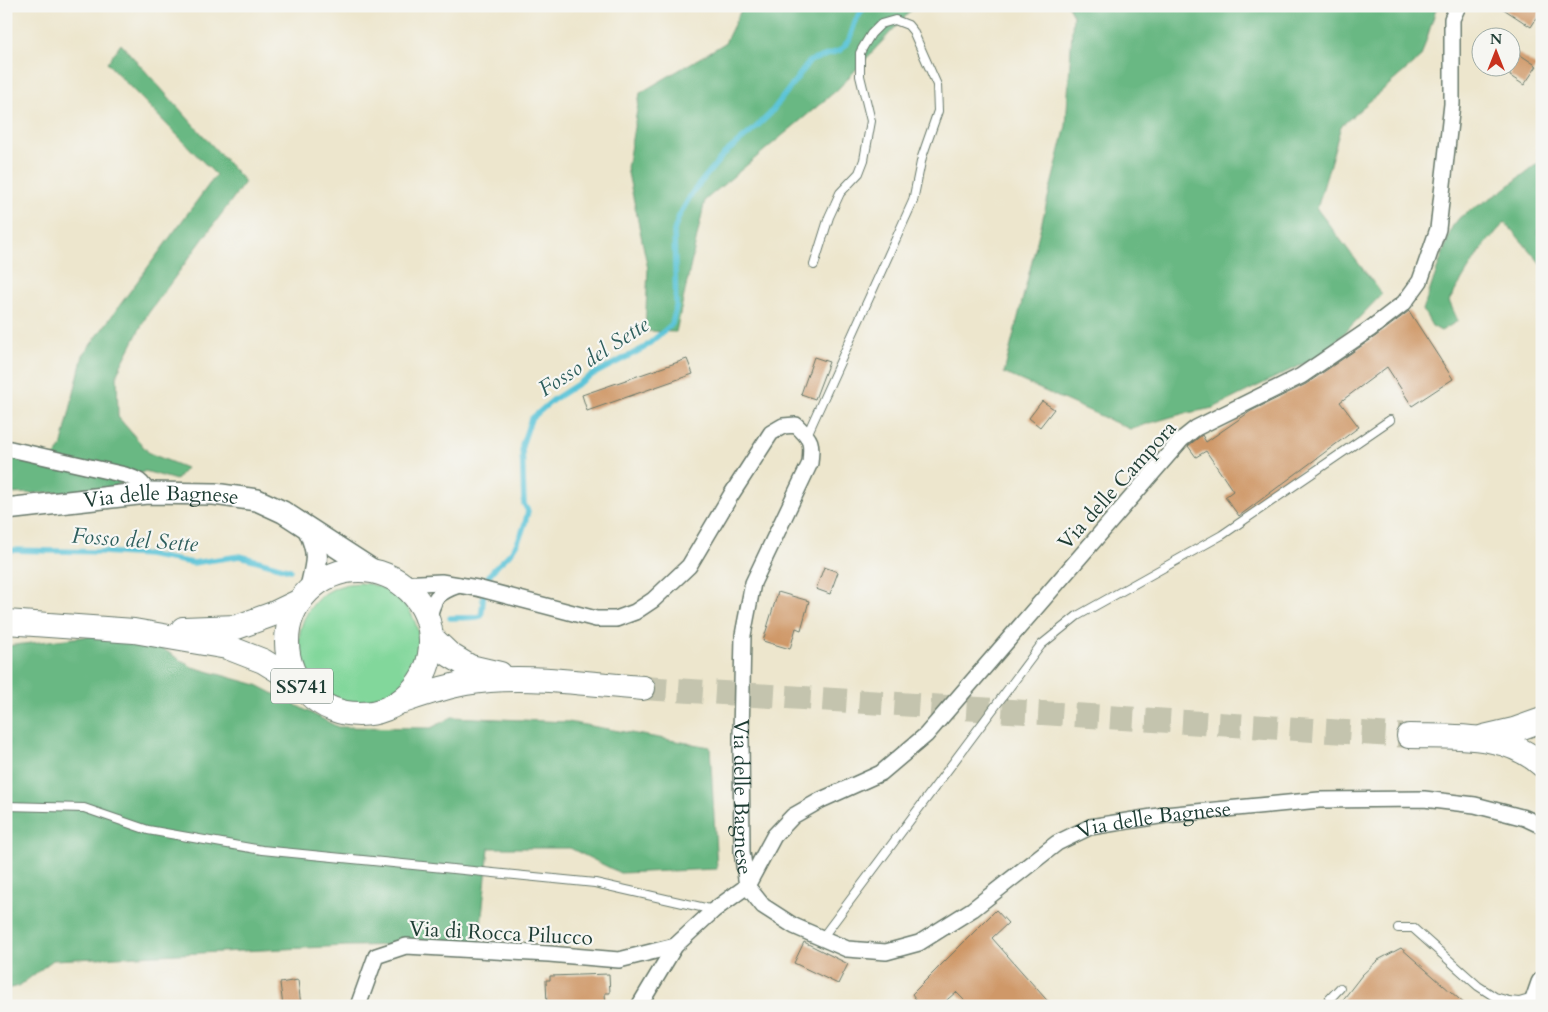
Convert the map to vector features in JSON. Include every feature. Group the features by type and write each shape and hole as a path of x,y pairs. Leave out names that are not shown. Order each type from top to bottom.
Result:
{"main road":[{"name":"Via delle Bagnese","path":"6,509 147,493 214,494 257,500 283,512 377,573"},
{"path":"306,594 317,555 316,545 309,530"},
{"name":"SS741","path":"134,631 237,627 273,614 334,575 350,572 377,573 400,584 420,604 429,630 430,653 424,674 410,693 399,703"},
{"name":"SS741","path":"306,594 290,621 287,637 288,653 293,672 299,683 312,697 337,711 360,714 378,712 434,690 468,683 518,679 643,688"},
{"name":"SS741","path":"6,622 134,631 227,647 263,661 299,683"},
{"name":"SS741","path":"429,630 450,655 470,666 518,679"},
{"path":"1480,738 1514,730 1542,720"},
{"path":"1409,736 1480,738 1508,744 1521,750 1542,765"}],"street":[{"name":"Via delle Campora","path":"747,886 774,836 793,816 821,800 881,773 926,735 1180,440 1196,428 1301,376 1370,329 1404,303 1420,281 1438,229 1452,104 1452,19 1458,6"},
{"path":"400,584 441,582 459,584 596,619 616,619 634,612 652,600 689,566 731,495 772,433 783,426 796,424 807,435"},
{"name":"Via delle Bagnese","path":"807,435 812,446 810,463 754,583 743,635 741,738 742,852 747,886 763,906 794,926 847,949 886,952 919,943 973,909 1057,843 1090,827 1165,815 1319,800 1424,799 1466,804 1505,812 1542,826"},
{"path":"6,448 126,475 144,484 147,493"},
{"path":"429,630 431,605 436,596 443,590 459,584"},
{"path":"639,1006 675,946 714,910 747,886"},
{"name":"Via di Rocca Pilucco","path":"358,1006 376,956 406,946 619,960 675,946"}],"lane":[{"path":"807,435 913,201 922,157 938,111 937,85 913,30 908,25 895,20 881,24 871,34 860,53 860,76 871,121 864,160 859,174 840,193 829,217 814,264"},
{"path":"822,938 1041,645 1077,616 1222,535 1390,420"},
{"path":"6,806 84,808 148,830 262,850 595,883 714,910"},
{"path":"1398,928 1413,928 1478,986 1495,997 1509,1002 1519,1002 1538,995"},
{"path":"1323,1006 1340,988"}],"green space":[{"path":"743,6 915,6 837,90 705,200 676,332 645,331 648,269 627,168 640,93 725,43"},
{"path":"1068,6 1437,6 1421,57 1341,126 1317,209 1382,294 1325,353 1213,408 1178,415 1130,429 1004,373 1066,126 1073,15"},
{"path":"121,44 245,182 147,315 117,373 118,417 149,453 186,468 176,480 145,471 106,491 6,494 6,454 47,465 61,448 83,355 216,175 107,63"},
{"path":"1542,160 1542,227 1537,231 1542,237 1542,265 1505,222 1481,249 1449,301 1458,321 1441,331 1432,326 1423,310 1452,227 1460,217 1502,191"},
{"path":"359,583 371,584 382,588 392,593 401,601 409,610 414,620 418,631 418,655 414,666 409,676 401,685 392,693 382,698 371,702 359,703 347,702 336,698 326,693 317,685 309,676 304,666 300,655 299,643 300,631 304,620 309,610 317,601 326,593 336,588 347,584"},
{"path":"134,631 192,667 257,685 338,727 431,728 452,717 568,722 710,747 717,869 620,873 570,848 489,848 479,944 346,946 53,960 19,986 6,989 6,646"}],"building":[{"path":"1499,6 1542,6 1542,10 1531,27"},
{"path":"1520,55 1537,66 1524,85 1513,78 1520,78"},
{"path":"1409,311 1453,379 1412,406 1387,367 1340,402 1359,427 1239,516 1225,497 1233,491 1206,451 1196,457 1188,446 1202,435 1206,442 1251,411 1306,384"},
{"path":"814,357 829,362 815,399 801,394"},
{"path":"687,359 693,374 587,411 582,395"},
{"path":"1042,401 1054,409 1040,427 1029,418"},
{"path":"824,567 838,572 830,594 816,589"},
{"path":"778,592 809,601 801,630 796,628 790,649 763,641"},
{"path":"996,910 1008,923 992,938 1052,1006 970,1006 956,992 940,1006 921,1006 912,994"},
{"path":"804,942 848,964 838,984 794,963"},
{"path":"1401,948 1467,1006 1338,1006 1362,975 1378,960"},
{"path":"609,974 610,993 605,993 606,1006 547,1006 546,980 550,980 550,976"},
{"path":"298,980 301,1006 283,1006 280,983"}],"waterway":[{"name":"Fosso del Sette","path":"450,618 481,616 488,577 512,551 520,537 528,511 524,504 522,445 531,419 553,400 590,376 644,348 672,324 676,307 674,231 679,216 692,193 724,154 770,114 810,61 841,50 849,40 856,20 865,6"},
{"name":"Fosso del Sette","path":"6,550 147,555 193,563 240,556 290,570"}],"tunnel":[{"path":"643,688 1409,736"}]}
